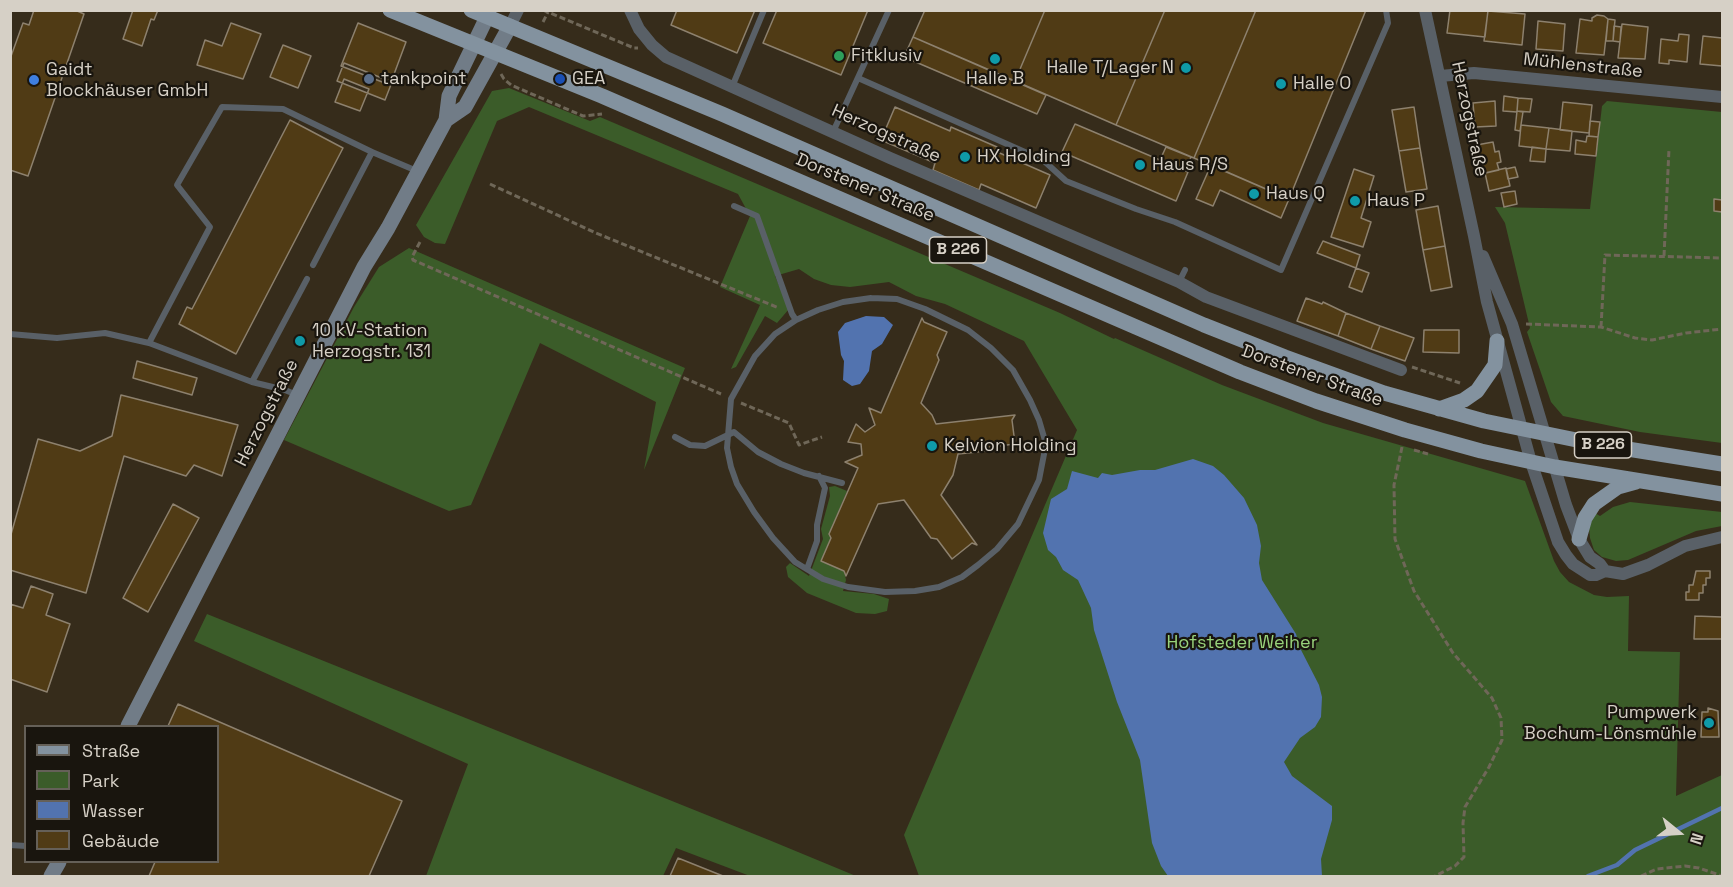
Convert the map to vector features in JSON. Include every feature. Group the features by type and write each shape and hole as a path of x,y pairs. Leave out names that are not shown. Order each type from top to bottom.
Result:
{"main road":[{"name":"Dorstener Straße","path":"390,10 602,96 1240,372 1316,401 1405,430 1481,451 1555,467 1722,494"},
{"name":"Dorstener Straße","path":"471,10 489,14 510,26 722,114 1204,325 1384,393 1522,430 1722,464"},
{"path":"1439,409 1464,400 1483,384 1495,364 1497,341"},
{"path":"1579,539 1585,518 1594,504 1618,488 1639,481"}],"street":[{"name":"Herzogstraße","path":"446,120 465,106 518,10"},
{"name":"Herzogstraße","path":"630,10 639,29 666,57 890,158 1179,282 1206,297 1401,370"},
{"name":"Herzogstraße","path":"1425,10 1487,302 1522,430"},
{"name":"Herzogstraße","path":"129,725 364,267 388,228 446,120 449,96 489,14"},
{"name":"Mühlenstraße","path":"1440,76 1474,73 1722,97"},
{"name":"Herzogstraße","path":"1474,236 1512,324 1546,435"},
{"path":"1522,430 1558,542 1573,564 1590,574 1596,575 1605,571 1623,574 1631,572 1684,546 1722,537"},
{"path":"1546,435 1579,539 1590,557 1605,571"}],"lane":[{"path":"732,87 764,10"},
{"path":"833,132 889,10"},
{"path":"858,78 1043,159 1066,181 1175,222 1281,270 1388,23 1386,10"},
{"path":"149,343 210,227 177,185 222,107 283,109 418,172"},
{"path":"313,265 372,152"},
{"path":"734,206 757,216 796,320"},
{"path":"1179,282 1185,270"},
{"path":"252,382 307,279"},
{"path":"872,298 897,299 934,313 968,330 992,348 1013,370 1039,420 1046,444 1039,480 1018,524 998,549 962,577 939,587 915,591 885,592 848,587 823,579 795,562 753,512 737,484 727,448 731,399 755,356 775,334 796,320 843,302 872,298"},
{"path":"10,334 57,338 105,333 149,343 252,382 285,390 298,396"},
{"path":"675,437 690,445 705,446 734,432 758,452 781,464 842,483"},
{"path":"807,569 817,541 817,525 825,488 819,476"}],"path":[{"path":"543,21 545,11 634,48 652,45"},
{"path":"511,85 517,79"},
{"path":"556,105 559,100"},
{"path":"1664,256 1669,149"},
{"path":"490,184 596,233 792,314"},
{"path":"420,242 412,257 413,260 789,423 799,445 822,437"},
{"path":"1601,327 1605,255 1722,258"},
{"path":"1512,324 1601,327 1635,338 1652,340 1722,329"},
{"path":"1401,370 1403,364 1462,384 1483,384"},
{"path":"1402,447 1394,485 1395,539 1414,591 1453,653 1492,698 1501,718 1502,740 1465,807 1464,857 1455,866 1435,876"},
{"path":"1641,876 1657,868 1685,866 1722,876"}],"green space":[{"name":"Hofsteder Weiher","path":"509,88 590,121 600,117 1060,313 1114,339 1222,385 1323,423 1525,481 1554,561 1569,582 1594,595 1629,596 1628,651 1680,652 1676,796 1722,775 1722,876 919,876 904,835 1077,430 1024,341 945,304 916,296 889,282 850,287 831,285 814,279 799,269 775,276 789,309 777,323 765,316 736,367 731,369 760,305 720,287 750,216 738,194 529,107 497,121 445,244 435,243 424,237 416,225 492,91"},
{"path":"1607,101 1722,112 1722,443 1640,432 1563,416 1551,402 1527,332 1530,328 1505,223 1495,207 1590,209 1602,106"},
{"path":"409,248 685,368 644,470 656,402 540,343 471,505 449,511 284,440 354,307 379,267"},
{"path":"835,486 847,491 829,534 831,538 821,561 844,571 846,580 843,591 874,594 889,599 887,611 875,614 856,613 807,593 788,577 786,567 790,563 809,576 823,539 821,529 830,496 829,487"},
{"path":"1630,502 1722,512 1722,526 1696,531 1628,560 1616,561 1602,557 1594,550 1590,538 1589,527 1595,513 1600,516 1613,507"},
{"path":"207,614 856,876 750,876 676,848 663,876 426,876 468,764 194,641"}],"water":[{"path":"866,316 884,317 893,325 882,344 872,351 869,371 860,384 852,386 843,380 844,361 838,332 845,323"},
{"name":"Hofsteder Weiher","path":"1193,459 1213,466 1244,498 1257,525 1261,546 1259,563 1262,580 1296,634 1300,648 1319,685 1322,697 1321,717 1315,727 1300,738 1284,762 1292,776 1332,806 1332,820 1321,859 1322,876 1168,876 1161,866 1152,843 1140,760 1117,702 1094,630 1091,608 1078,580 1063,570 1056,557 1048,550 1043,533 1051,499 1067,489 1072,471 1098,478 1102,473 1112,475 1155,470"}],"building":[{"path":"34,10 75,10 84,14 28,176 10,170 10,59 23,23 29,25"},
{"path":"133,10 158,10 154,20 151,19 142,46 123,39"},
{"path":"677,10 755,10 737,53 671,25"},
{"path":"777,10 868,10 841,75 763,43"},
{"name":"Halle B","path":"925,10 1045,10 1015,81 913,37"},
{"path":"1045,10 1165,10 1116,125 1015,81"},
{"name":"Halle T/Lager N","path":"1165,10 1256,10 1194,158 1116,125"},
{"name":"Halle O","path":"1256,10 1366,10 1289,199 1194,158"},
{"path":"1450,10 1488,10 1485,37 1447,33"},
{"path":"1488,11 1525,14 1522,45 1484,41"},
{"path":"1597,15 1608,19 1604,55 1576,53 1580,19 1592,21 1592,18"},
{"path":"1608,19 1615,20 1613,41 1606,41"},
{"path":"1538,21 1565,24 1563,51 1536,49"},
{"path":"231,23 261,34 243,79 197,65 205,40 222,46"},
{"path":"358,23 406,42 390,85 341,66"},
{"path":"1622,24 1648,27 1645,59 1618,58"},
{"path":"1614,26 1621,27 1620,42 1613,41"},
{"path":"1679,34 1689,35 1687,62 1669,60 1669,64 1659,63 1661,39 1678,41"},
{"path":"1703,36 1722,38 1722,66 1700,64"},
{"path":"913,37 1046,95 1037,114 904,57"},
{"path":"283,45 311,56 298,88 270,77"},
{"path":"344,63 392,82 385,100 337,81"},
{"path":"344,79 369,89 360,111 335,102"},
{"path":"1504,96 1518,98 1517,112 1503,111"},
{"path":"1518,98 1532,99 1530,112 1517,111"},
{"path":"1495,101 1496,126 1475,127 1473,103"},
{"path":"1563,102 1592,105 1589,133 1560,130"},
{"name":"HX Holding","path":"895,107 950,131 951,127 997,147 995,151 1050,175 1036,208 981,184 979,190 933,170 935,163 881,140"},
{"path":"1414,107 1420,148 1399,151 1392,110"},
{"path":"1517,111 1523,112 1520,131 1515,130"},
{"path":"290,120 343,148 236,354 179,324 187,307 192,309"},
{"path":"1590,121 1600,122 1598,137 1589,136"},
{"name":"Haus R/S","path":"1075,124 1160,160 1166,147 1191,157 1185,171 1188,172 1176,201 1062,152"},
{"path":"1521,125 1549,128 1546,149 1519,146"},
{"path":"1549,128 1572,131 1570,151 1546,149"},
{"path":"1587,136 1598,137 1596,156 1575,154 1576,140 1586,142"},
{"path":"1493,142 1495,152 1499,151 1501,162 1497,163 1499,170 1477,175 1471,146"},
{"path":"1532,147 1546,149 1545,162 1530,161"},
{"path":"1420,148 1427,189 1406,192 1399,151"},
{"name":"Haus Q","path":"1211,165 1289,199 1281,218 1220,190 1213,206 1196,199"},
{"path":"1515,167 1518,177 1508,179 1506,169"},
{"path":"1506,168 1510,186 1489,191 1485,173"},
{"name":"Haus P","path":"1354,169 1374,176 1361,218 1371,222 1363,247 1331,237"},
{"path":"1515,191 1517,204 1504,207 1501,193"},
{"path":"1714,199 1722,200 1722,212 1714,211"},
{"path":"1438,206 1445,246 1423,250 1416,210"},
{"path":"1323,241 1360,255 1356,268 1317,253"},
{"path":"1445,246 1452,287 1431,291 1423,250"},
{"path":"1356,268 1369,273 1362,292 1349,287"},
{"path":"1306,298 1322,304 1323,302 1346,313 1338,336 1297,321"},
{"path":"1346,313 1380,326 1371,349 1338,336"},
{"name":"Kelvion Holding","path":"922,318 924,322 947,332 937,355 939,360 921,403 932,415 936,424 1015,415 1012,420 1015,444 990,447 987,451 958,454 953,475 941,495 977,545 972,543 952,559 937,539 931,538 904,500 878,504 846,576 844,571 821,561 831,538 829,534 858,468 845,462 862,455 861,444 848,442 856,424 865,432 875,425 869,408 881,413"},
{"path":"1380,326 1414,338 1405,361 1371,349"},
{"path":"1424,330 1459,330 1459,353 1423,352"},
{"path":"137,361 197,378 192,395 133,378"},
{"path":"121,395 238,425 222,476 194,465 186,476 124,456 86,593 10,570 10,538 38,439 80,451 112,436"},
{"path":"173,504 199,518 148,612 123,598"},
{"path":"1696,571 1710,571 1710,578 1706,578 1703,593 1699,593 1699,600 1686,600 1686,592 1689,592 1689,585 1693,585"},
{"path":"31,586 53,594 46,615 70,624 47,692 10,679 10,604 23,608"},
{"path":"1695,616 1722,617 1722,639 1694,639"},
{"path":"178,704 402,801 369,876 149,876 155,863 219,863 219,725 168,725"},
{"name":"Pumpwerk Bochum-Lönsmühle","path":"1708,708 1718,711 1719,737 1701,737 1702,712 1708,712"},
{"path":"678,858 723,876 670,876"}],"waterway":[{"path":"1588,876 1617,865 1635,850 1722,808"}],"place":[{"name":"Fitklusiv","path":"839,56"},
{"name":"Halle B","path":"995,59"},
{"name":"Halle T/Lager N","path":"1186,68"},
{"name":"tankpoint","path":"369,79"},
{"name":"GEA","path":"560,79"},
{"name":"Gaidt Blockhäuser GmbH","path":"34,80"},
{"name":"Halle O","path":"1281,84"},
{"name":"HX Holding","path":"965,157"},
{"name":"Haus R/S","path":"1140,165"},
{"name":"Haus Q","path":"1254,194"},
{"name":"Haus P","path":"1355,201"},
{"name":"10 kV-Station Herzogstr. 131","path":"300,341"},
{"name":"Kelvion Holding","path":"932,446"},
{"name":"Pumpwerk Bochum-Lönsmühle","path":"1709,723"}]}
